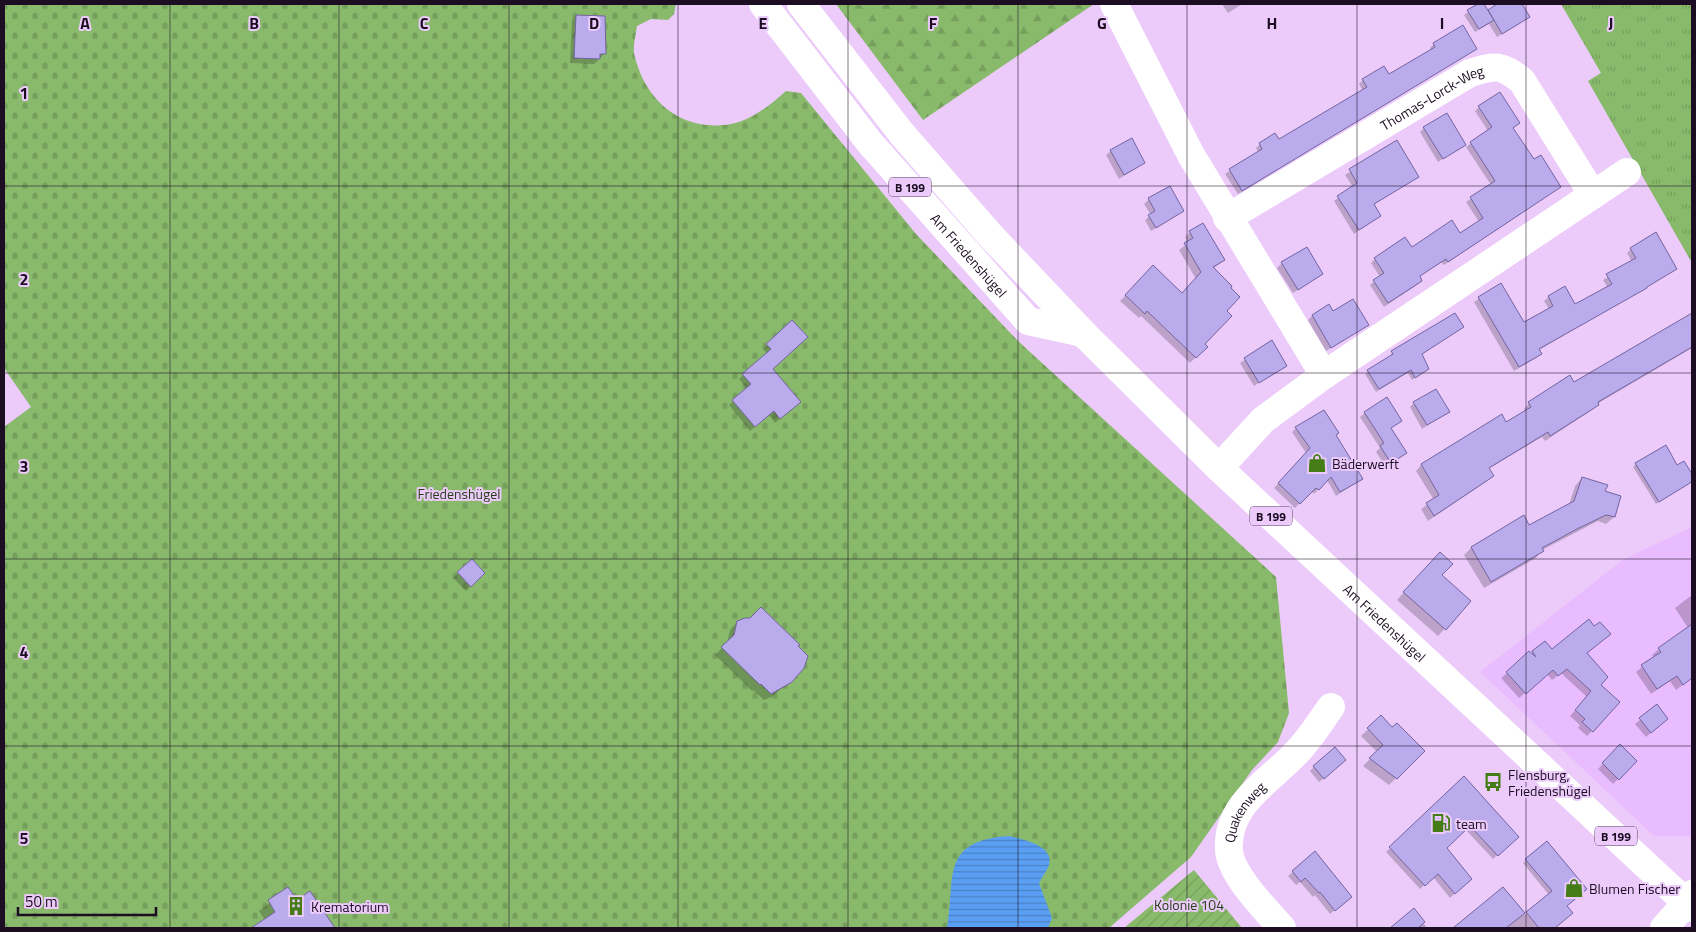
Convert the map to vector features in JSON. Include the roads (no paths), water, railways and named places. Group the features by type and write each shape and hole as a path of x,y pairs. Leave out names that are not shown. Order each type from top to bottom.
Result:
{"main road":[{"name":"Am Friedenshügel","path":"763,4 870,143 1028,321 1083,333"},
{"name":"Am Friedenshügel","path":"801,4 902,134 990,235 1083,333 1219,468 1690,901"},
{"path":"1114,4 1191,155 1227,218 1324,375"},
{"name":"Thomas-Lorck-Weg","path":"1227,218 1470,73 1490,67 1506,69 1522,82 1593,195"},
{"path":"1219,468 1263,420 1324,375 1627,172"},
{"name":"Quakenweg","path":"1282,928 1243,884 1228,851 1232,822 1248,797 1297,753 1331,707"},
{"path":"1664,928 1690,901"}],"water":[{"path":"1009,836 1036,844 1047,852 1049,865 1039,883 1052,918 1048,928 947,928 952,878 955,865 961,854 971,845 987,839"}],"place":[{"name":"Bäderwerft","path":"1317,463"},
{"name":"Flensburg, Friedenshügel","path":"1493,782"},
{"name":"team","path":"1441,823"},
{"name":"Blumen Fischer","path":"1574,888"},
{"name":"Krematorium","path":"296,906"}],"park label":[{"name":"Friedenshügel","path":"459,493"},
{"name":"Kolonie 104","path":"1189,904"}]}
